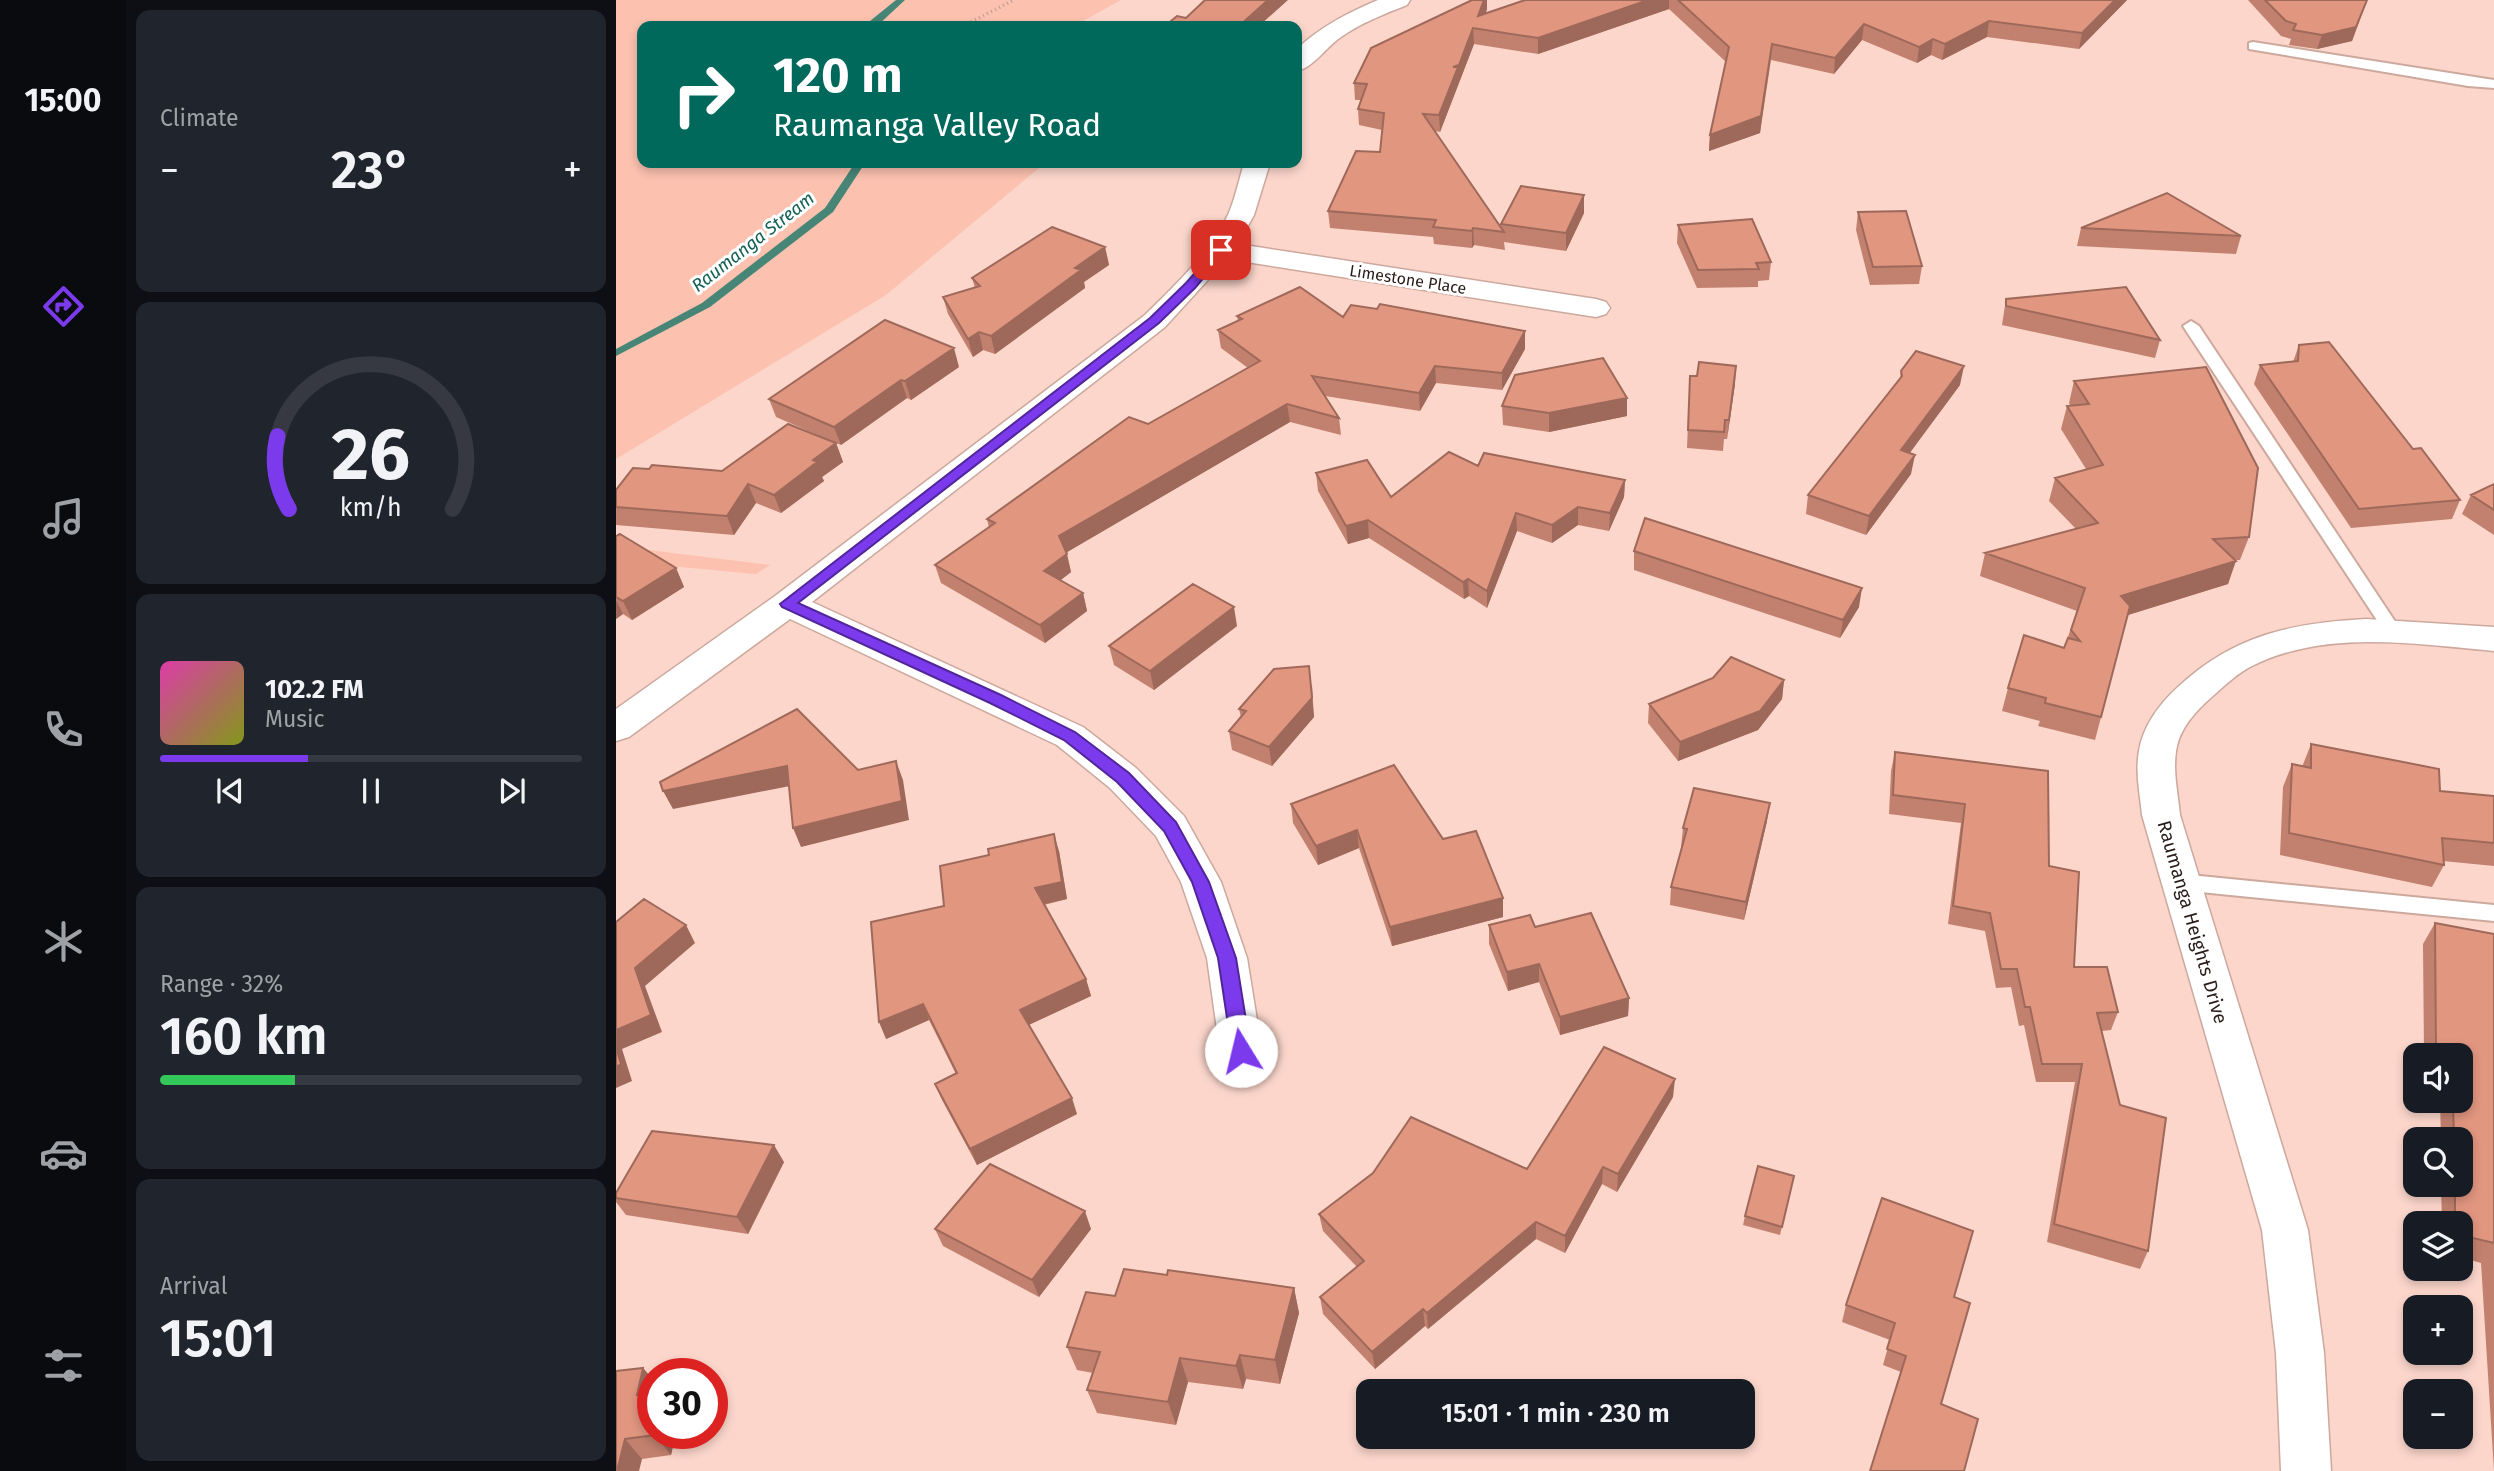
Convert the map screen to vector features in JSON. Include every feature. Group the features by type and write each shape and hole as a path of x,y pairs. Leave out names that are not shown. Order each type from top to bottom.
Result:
{"street":[{"path":"1302,60 1340,28 1363,14 1399,0"},
{"path":"616,728 788,604 1154,321 1191,286 1221,250 1242,214 1256,168"},
{"name":"Limestone Place","path":"1221,250 1596,308"},
{"path":"788,604 1070,736 1123,778 1170,826 1201,882 1227,958 1241,1051"},
{"name":"Raumanga Heights Drive","path":"2306,1471 2300,1353 2285,1230 2161,815 2157,770 2159,742 2176,708 2239,657 2295,639 2339,630 2392,630 2494,639"}],"lane":[{"path":"2253,46 2494,84"},
{"path":"2191,326 2392,630"},
{"path":"2180,882 2494,913"}],"path":[{"path":"973,21 1014,0"}],"shaded area":[{"path":"616,0 1121,0 1083,21 637,21 637,168 1039,168 886,295 616,459"},
{"path":"616,546 770,565 756,574 616,561"}],"building":[{"path":"1205,0 1268,0 1245,21 1171,21 1177,16 1186,18"},
{"path":"1472,0 1484,0 1478,16 1525,0 1648,0 1538,38 1473,28 1459,65 1453,67 1458,67 1439,115 1423,114 1504,232 1433,227 1436,220 1328,211 1356,151 1380,152 1384,113 1358,109 1367,84 1354,83 1371,48"},
{"path":"1678,0 2115,0 2082,33 1989,21 1945,44 1933,39 1919,47 1864,24 1835,58 1772,44 1761,116 1710,135 1729,47"},
{"path":"2265,0 2367,0 2356,27 2322,35 2293,30 2296,24 2286,21"},
{"path":"1521,186 1584,195 1566,233 1501,224"},
{"path":"2167,193 2241,236 2081,228"},
{"path":"1906,211 1922,266 1873,267 1858,212"},
{"path":"1752,219 1771,262 1756,263 1759,269 1698,270 1678,225"},
{"path":"1052,227 1105,247 1075,268 1081,270 991,336 979,332 968,339 943,297 980,286 972,278"},
{"path":"1300,287 1343,317 1351,305 1377,309 1380,304 1525,331 1502,373 1435,366 1419,393 1312,376 1339,418 1287,404 1059,536 1067,554 1044,571 1083,593 1040,625 935,565 995,523 987,519 1129,417 1148,424 1260,361 1218,330 1242,319 1237,316"},
{"path":"2126,287 2160,340 2006,306 2006,299"},
{"path":"885,320 954,348 905,381 901,380 834,427 769,399"},
{"path":"2329,342 2413,449 2421,448 2460,500 2359,509 2260,365 2298,361 2299,345"},
{"path":"1916,351 1964,366 1901,450 1915,455 1869,516 1808,495 1902,376 1901,371"},
{"path":"1603,358 1627,398 1549,413 1502,406 1515,375"},
{"path":"1699,362 1736,366 1729,420 1725,420 1724,432 1688,430 1690,376 1697,376"},
{"path":"2206,367 2258,468 2249,537 2213,539 2236,561 2121,596 2130,606 2101,717 2045,703 2046,698 2008,688 2024,635 2064,648 2068,638 2080,641 2071,630 2085,588 1985,553 2098,523 2055,478 2103,465 2067,406 2089,404 2074,381"},
{"path":"788,424 836,443 813,460 817,462 774,495 748,484 727,516 616,507 616,490 633,468 649,469 652,465 722,471"},
{"path":"1449,452 1478,466 1484,453 1625,480 1610,513 1578,507 1552,525 1516,513 1487,591 1468,579 1463,582 1368,520 1346,526 1316,473 1367,460 1391,497"},
{"path":"2494,484 2494,510 2471,495"},
{"path":"1645,518 1862,588 1843,620 1634,551"},
{"path":"620,534 676,568 623,601 616,597 616,536"},
{"path":"1193,584 1234,607 1150,671 1109,646"},
{"path":"1731,657 1784,680 1760,711 1680,742 1649,704 1713,678"},
{"path":"1309,666 1312,698 1269,747 1229,731 1246,711 1239,709 1274,669"},
{"path":"797,709 858,770 896,761 902,801 793,828 787,766 663,791 660,782"},
{"path":"2311,744 2439,769 2440,791 2494,796 2494,843 2442,838 2444,865 2289,833 2292,764 2311,768"},
{"path":"1895,752 2048,771 2049,866 2079,872 2074,967 2107,967 2118,1012 2097,1013 2120,1105 2166,1118 2148,1251 2054,1224 2082,1064 2042,1064 2030,1007 2025,1007 2017,969 2001,969 1990,913 1953,906 1965,804 1893,795"},
{"path":"1394,765 1443,839 1476,831 1503,898 1390,927 1357,830 1316,846 1291,804"},
{"path":"1694,788 1770,803 1746,902 1671,887 1687,829 1683,828"},
{"path":"1054,834 1062,882 1035,888 1086,979 1020,1010 1072,1098 970,1149 935,1084 957,1073 923,1004 879,1022 871,922 944,906 940,866 989,855 988,849"},
{"path":"644,899 686,925 635,968 651,1015 616,1030 616,922"},
{"path":"1591,913 1629,998 1560,1017 1539,964 1507,972 1489,925 1530,915 1535,927"},
{"path":"2435,923 2494,934 2494,1243 2473,1238 2473,1211 2455,1211 2455,1197 2473,1197 2473,1127 2454,1127 2453,1113 2473,1113 2473,1043 2436,1043"},
{"path":"1604,1047 1675,1079 1618,1174 1603,1167 1565,1236 1536,1222 1427,1313 1423,1309 1372,1352 1320,1297 1364,1261 1319,1214 1373,1173 1411,1117 1527,1169"},
{"path":"616,1048 621,1064 616,1067"},
{"path":"652,1131 774,1145 737,1217 616,1198 616,1193"},
{"path":"990,1164 1085,1211 1032,1280 935,1229"},
{"path":"1758,1166 1794,1176 1782,1227 1745,1216"},
{"path":"1882,1198 1973,1231 1954,1297 1970,1303 1941,1404 1978,1419 1964,1471 1870,1471 1906,1356 1887,1349 1895,1323 1846,1305"},
{"path":"1124,1269 1167,1275 1168,1270 1294,1288 1275,1360 1240,1355 1236,1366 1180,1358 1168,1402 1087,1390 1100,1352 1067,1347 1086,1292 1115,1296"},
{"path":"637,1369 637,1437 625,1439 617,1471 616,1471 616,1371"}],"waterway":[{"name":"Raumanga Stream","path":"875,21 901,0"},
{"name":"Raumanga Stream","path":"616,353 706,305 829,210 857,168"}],"route":[{"path":"1221,250 1191,286 1154,321 788,604 1070,736 1123,778 1170,826 1201,882 1227,958 1241,1051"}]}
